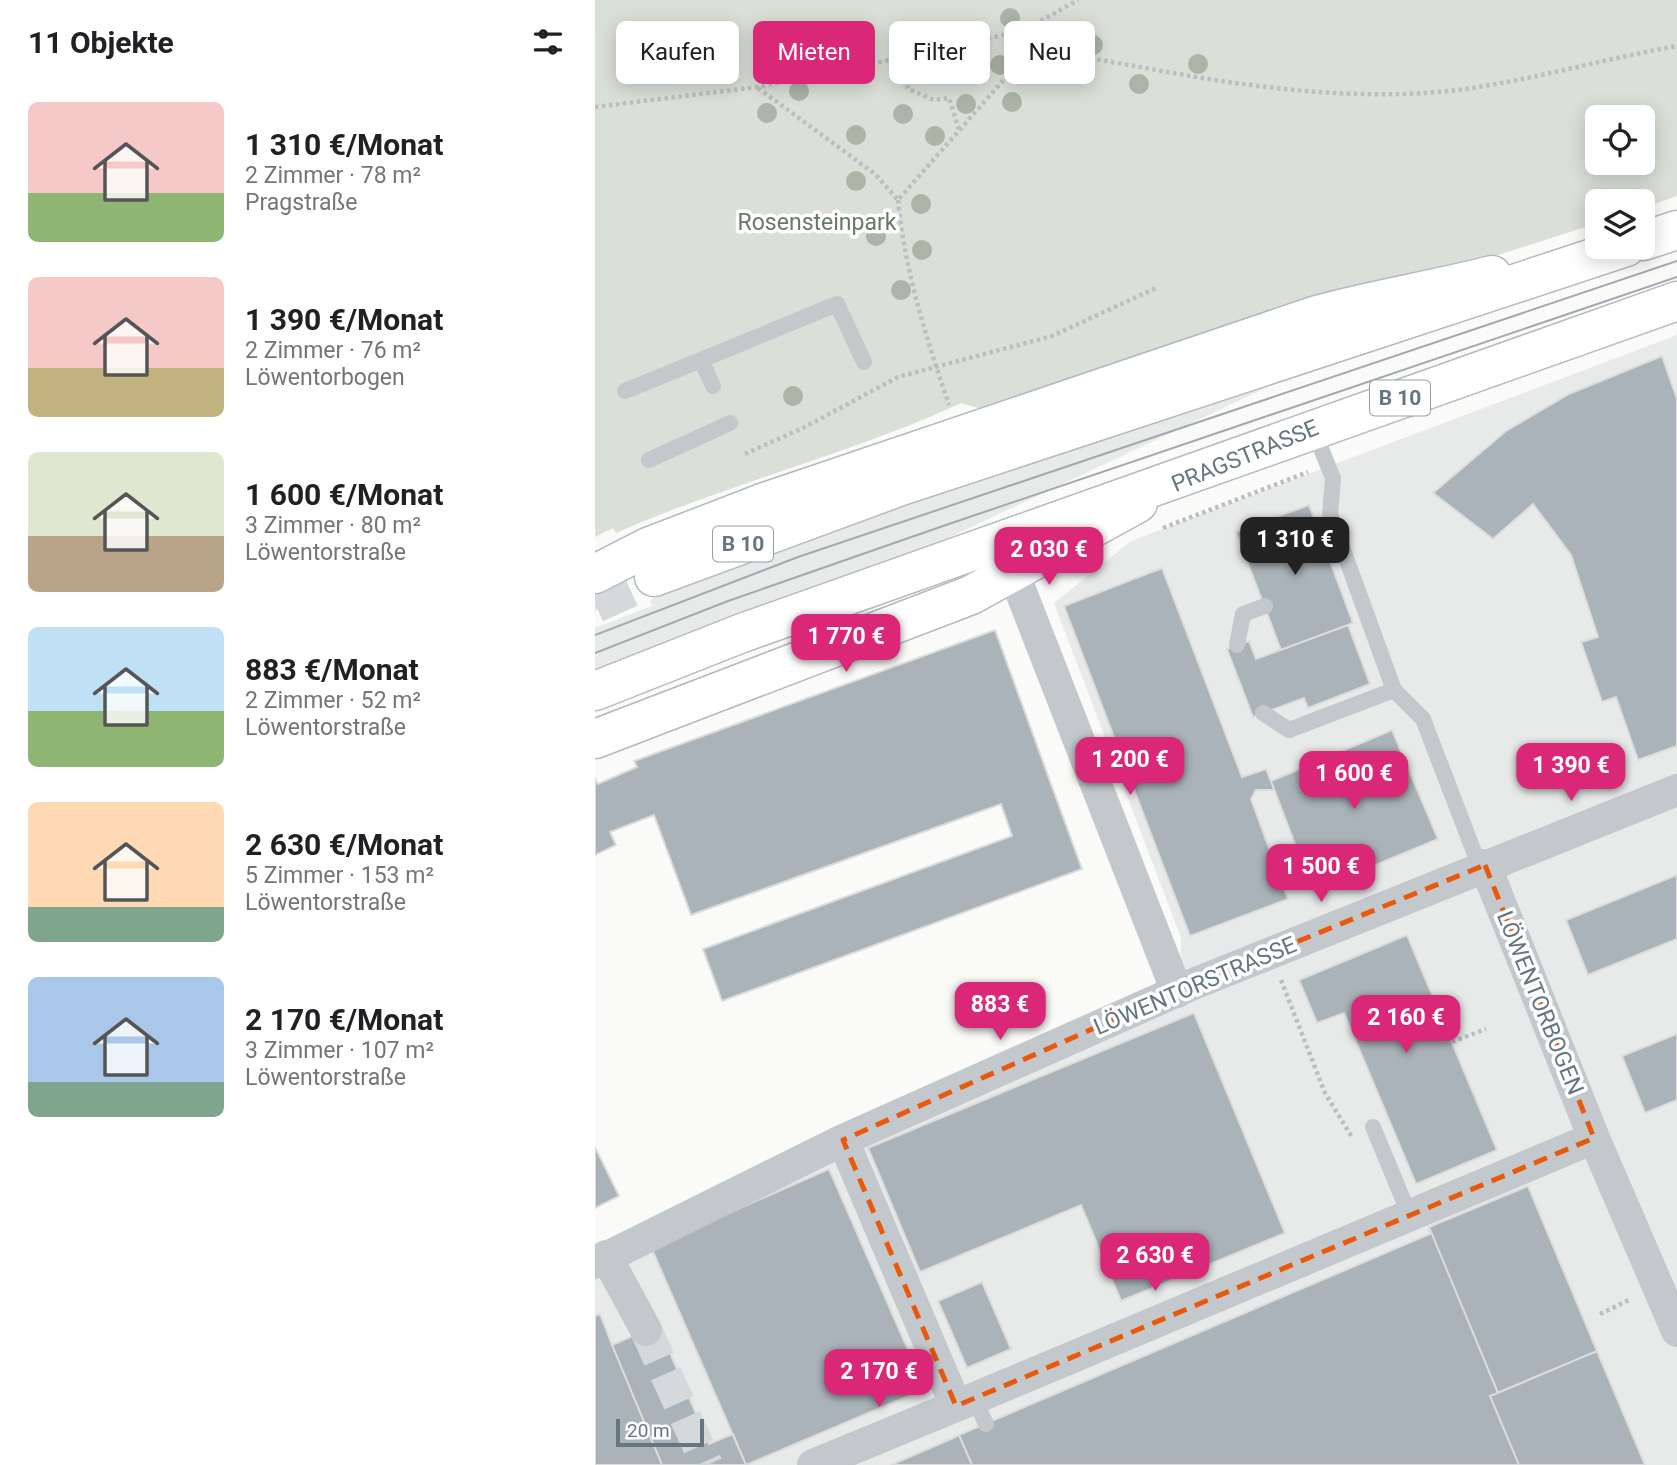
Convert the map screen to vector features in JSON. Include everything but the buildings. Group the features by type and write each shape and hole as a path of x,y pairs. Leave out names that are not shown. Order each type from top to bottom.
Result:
{"main road":[{"path":"595,574 648,547 765,502 1317,315 1388,296 1434,289 1585,254"},
{"name":"B 10","path":"654,577 901,486 1588,259"},
{"name":"PRAGSTRASSE","path":"595,739 971,595 1014,574 1199,470 1677,301"},
{"name":"B 10","path":"595,691 755,628 1199,470"}],"street":[{"path":"1014,574 1177,992"},
{"path":"1485,865 1677,790"},
{"name":"LÖWENTORSTRASSE","path":"601,1260 843,1140 1177,992 1485,865"},
{"name":"LÖWENTORBOGEN","path":"1485,865 1594,1138 1677,1331"},
{"path":"813,1465 972,1409 1409,1214 1594,1138"},
{"path":"843,1140 972,1409"},
{"path":"601,1260 646,1330"}],"lane":[{"path":"625,391 837,304 864,362"},
{"path":"701,359 713,386"},
{"path":"649,460 730,423"},
{"path":"1314,429 1333,478 1331,514 1345,577 1394,690 1423,719 1474,852 1485,865"},
{"path":"1237,646 1244,614 1265,606"},
{"path":"1263,713 1289,730 1394,690"},
{"path":"1373,1127 1409,1214"}],"path":[{"path":"1040,21 1078,0"},
{"path":"1095,58 1185,75 1355,93 1469,88 1521,80 1677,46"},
{"path":"595,107 757,87 889,60"},
{"path":"898,200 1004,80"},
{"path":"907,84 908,89 934,100 949,98 959,131"},
{"path":"757,87 875,174 898,200 903,247 912,288 953,416"},
{"path":"745,454 804,427 898,377 1052,336 1156,288"},
{"path":"1153,532 1327,464"},
{"path":"1270,953 1325,1093 1355,1143"},
{"path":"1452,1042 1486,1029"}],"highlighted area":[{"path":"1485,865 1594,1138 956,1406 843,1140 1191,985"}],"shaded area":[{"path":"1677,335 1677,1465 595,1465 595,1248 1180,977 1181,938 1054,603 1131,541"},
{"path":"1293,375 946,539 735,614 595,670 595,628 652,606 650,600 907,505"}],"green space":[{"name":"Rosensteinpark","path":"595,0 1677,0 1677,196 1655,204 1655,189 1585,189 1585,227 1470,264 1321,293 985,410 961,403 876,438 702,499 616,533 613,528 595,537"},
{"path":"623,582 628,592 598,605 595,613 595,600"}],"tunnel":[{"path":"595,604 654,577"},
{"path":"646,1330 707,1465"}],"tram line":[{"path":"595,635 798,557 1677,261"},
{"path":"595,653 728,601 943,526 1677,277"}]}
